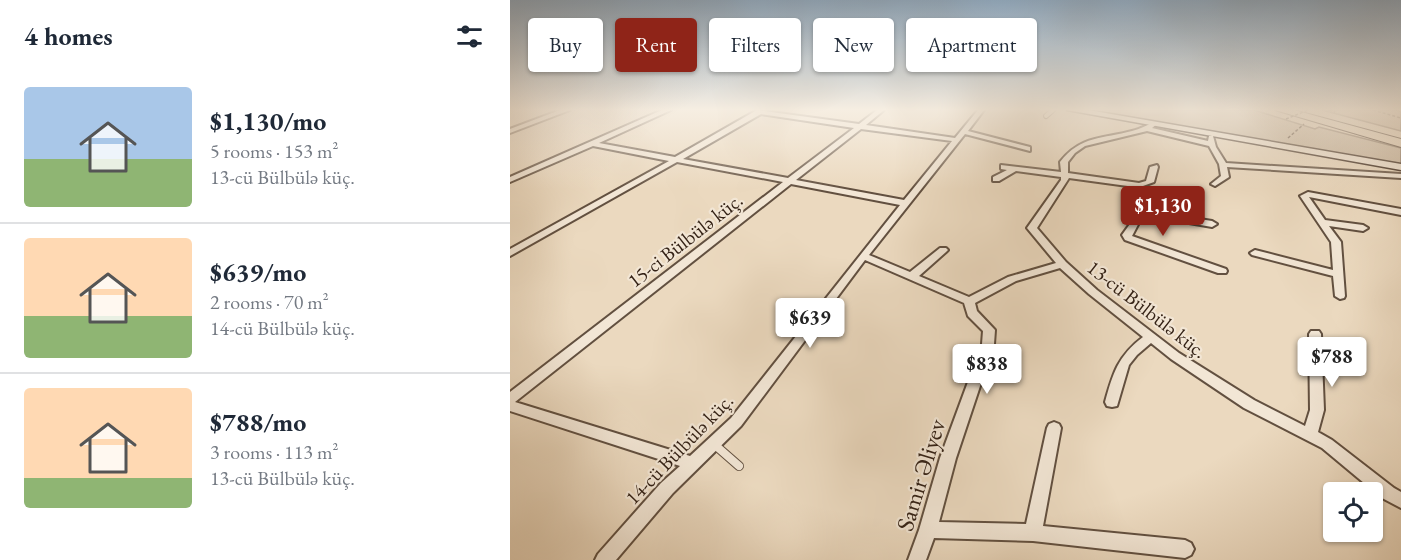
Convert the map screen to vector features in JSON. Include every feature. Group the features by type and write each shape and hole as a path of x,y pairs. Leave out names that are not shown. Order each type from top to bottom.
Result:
{"highway":[{"path":"1372,136 1401,143"}],"street":[{"path":"510,180 610,136"},
{"path":"510,253 718,136"},
{"name":"15-ci Bülbülə küç.","path":"510,399 847,136"},
{"name":"14-cü Bülbülə küç.","path":"604,560 645,511 736,422 862,256 960,136"},
{"path":"961,136 1027,149"},
{"name":"13-cü Bülbülə küç.","path":"1120,136 1089,142 1077,147 1064,162 1065,180 1051,202 1033,222 1032,228 1062,264 1093,292 1151,337 1223,389 1343,455 1388,493 1401,500"},
{"path":"1126,144 1133,136"},
{"path":"1198,136 1278,146 1401,167"},
{"path":"1211,139 1225,165 1225,177 1215,184"},
{"path":"593,144 905,203"},
{"path":"1225,165 1401,176"},
{"path":"1004,167 1139,184 1150,182 1154,167"},
{"path":"996,179 1014,170"},
{"path":"1139,184 1139,212 1127,235 1131,241 1222,271"},
{"path":"1340,296 1336,242 1304,196 1319,195 1401,212"},
{"path":"1139,212 1212,224"},
{"path":"1323,222 1363,228"},
{"path":"912,276 943,250"},
{"path":"1255,253 1338,274"},
{"path":"862,256 969,301 1012,279 1062,264"},
{"name":"Samir Əliyev","path":"917,560 928,530 948,458 990,336 989,330 968,307 969,301"},
{"path":"1310,435 1317,411 1315,334"},
{"path":"1112,402 1123,361 1130,352 1151,337"},
{"path":"510,406 692,463"},
{"path":"1033,533 1054,428"},
{"path":"928,530 1033,533 1185,549"}],"lane":[{"path":"714,444 739,466"}],"path":[{"path":"1278,146 1290,136"}],"shaded area":[{"path":"1237,136 1355,136 1401,148 1401,164"}]}
